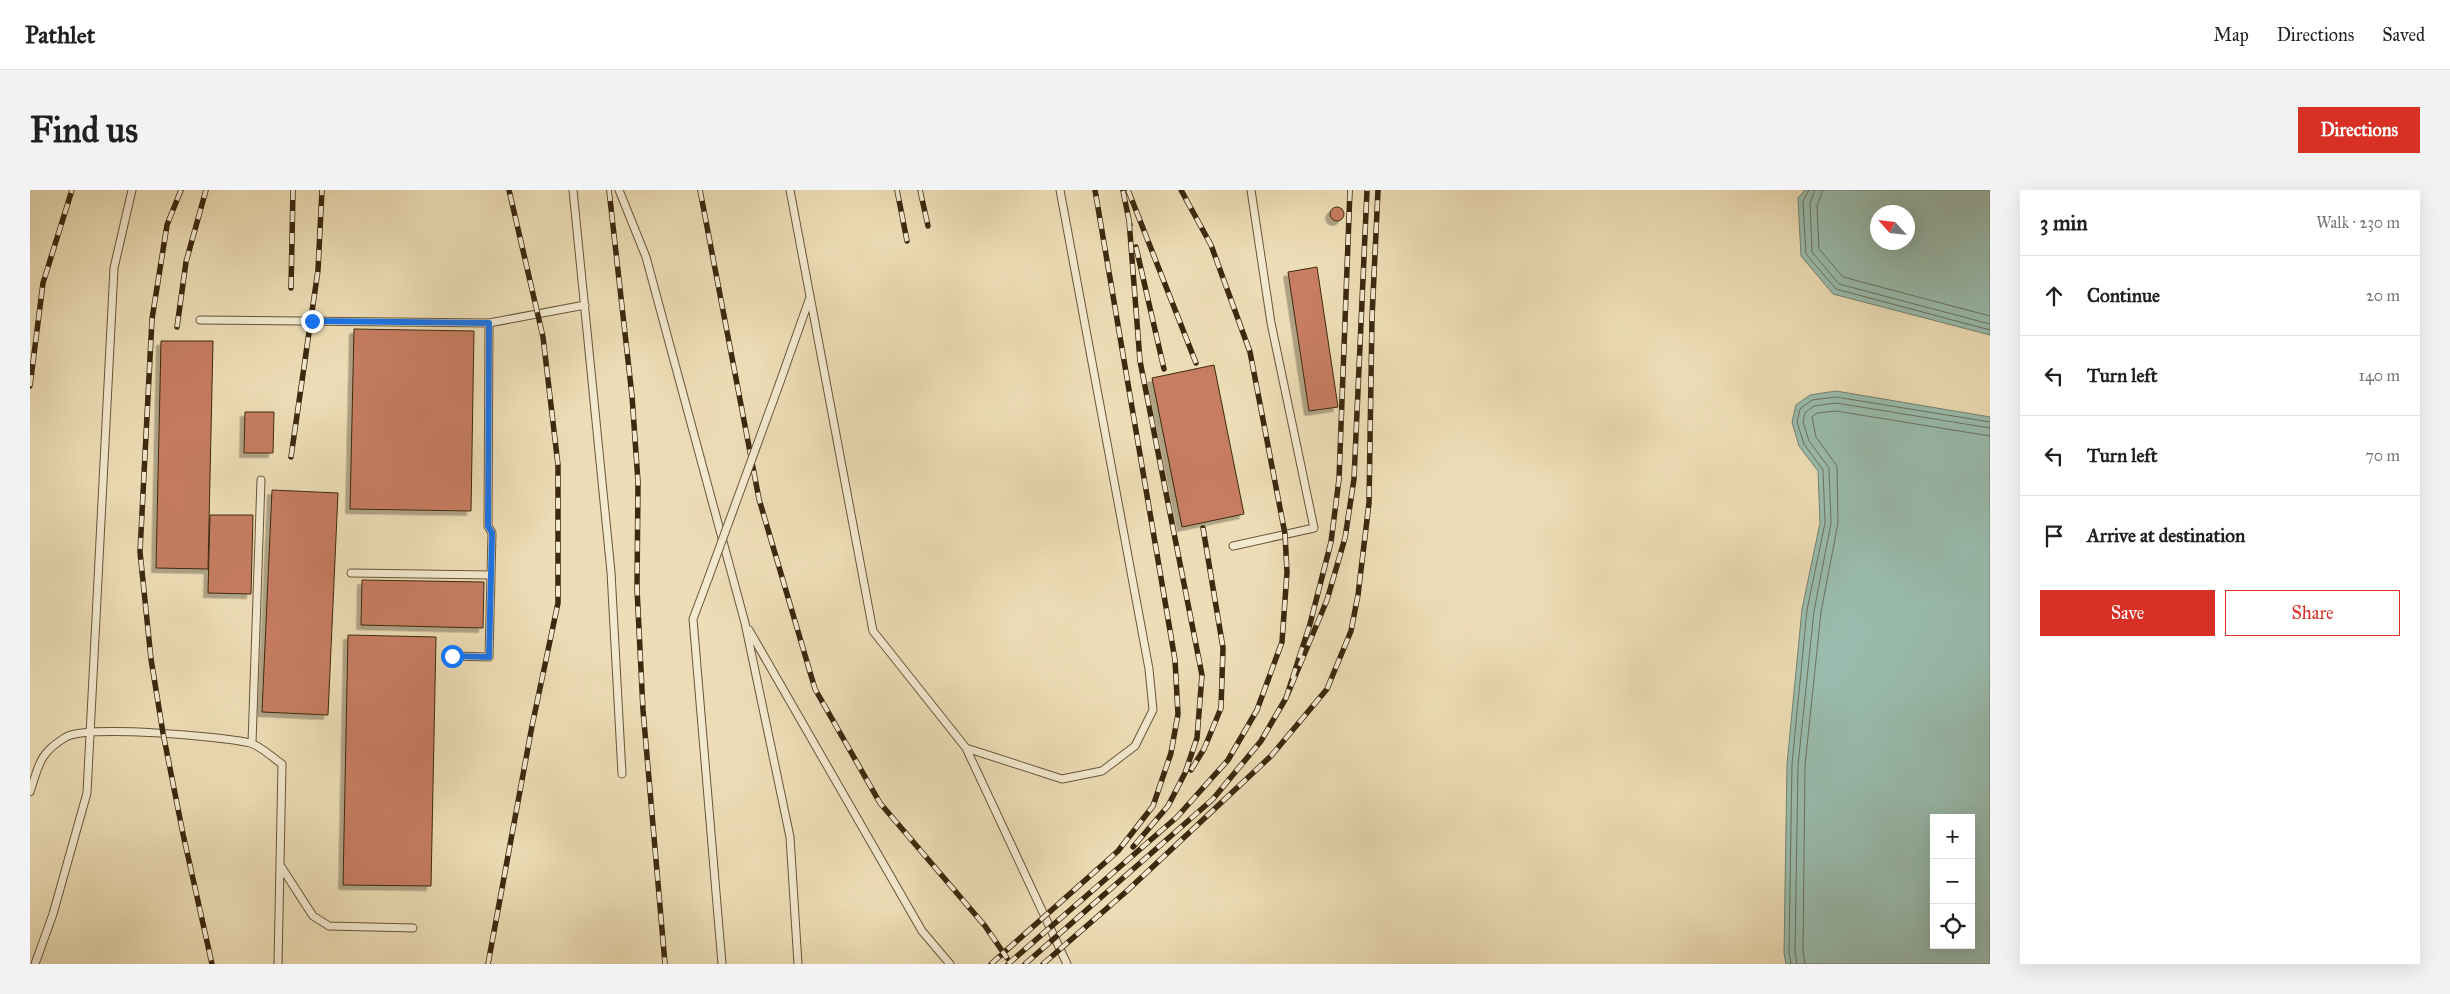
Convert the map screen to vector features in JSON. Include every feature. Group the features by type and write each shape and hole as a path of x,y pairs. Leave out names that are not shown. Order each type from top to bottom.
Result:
{"lane":[{"path":"35,964 52,914 87,793 114,268 132,190"},
{"path":"573,190 611,572 622,774"},
{"path":"619,190 646,258 745,623 790,837 798,964"},
{"path":"790,190 873,631 966,748 1066,964"},
{"path":"966,748 1062,779 1102,771 1135,746 1153,710 1149,669 1060,190"},
{"path":"1233,546 1314,528 1271,323 1251,190"},
{"path":"722,964 694,619 810,298"},
{"path":"200,320 489,323 585,305"},
{"path":"452,656 489,657 492,533 488,526 489,323"},
{"path":"252,743 262,480"},
{"path":"351,573 491,575"},
{"path":"745,623 922,931 950,964"},
{"path":"30,792 42,755 67,736 91,732 163,733 252,743 282,764 278,964"},
{"path":"280,865 313,916 329,926 413,928"}],"water":[{"path":"1805,190 1990,190 1990,335 1833,294 1801,256 1798,198"},
{"path":"1836,391 1990,417 1990,964 1786,964 1784,953 1787,764 1802,609 1820,523 1818,471 1799,446 1792,422 1796,405 1810,395"}],"building":[{"path":"1334,207 1340,207 1344,214 1340,221 1334,221 1330,217 1330,211"},
{"path":"1317,267 1338,407 1309,411 1288,272"},
{"path":"354,329 474,331 471,511 350,509"},
{"path":"161,341 213,341 208,569 156,568"},
{"path":"1214,365 1244,514 1182,527 1152,378"},
{"path":"245,412 274,412 273,453 244,453"},
{"path":"272,490 338,493 328,715 262,712"},
{"path":"210,515 253,515 251,594 208,593"},
{"path":"362,580 484,582 483,628 361,625"},
{"path":"348,635 436,637 431,886 343,885"}],"railway":[{"path":"30,386 43,283 72,190"},
{"path":"181,190 167,225 152,319 140,552 151,659 163,733 212,964"},
{"path":"177,327 186,262 206,190"},
{"path":"291,288 293,190"},
{"path":"291,457 318,270 322,190"},
{"path":"488,964 532,726 558,603 558,465 543,337 509,190"},
{"path":"609,190 632,396 638,482 637,589 643,710 665,964"},
{"path":"700,190 759,499 815,689 880,803 985,926 1007,958"},
{"path":"897,190 907,241"},
{"path":"920,190 928,226"},
{"path":"991,964 1118,851 1153,806 1171,753 1178,714 1175,660 1095,190"},
{"path":"1128,190 1196,363"},
{"path":"1008,964 1177,817 1228,760 1257,710 1282,642 1287,572 1285,534 1250,352 1211,245 1181,190"},
{"path":"1350,190 1339,479 1331,542 1310,624 1286,698 1327,600 1345,538 1354,479 1367,190"},
{"path":"1043,964 1128,890 1271,756 1327,689 1351,631 1358,595 1369,503 1372,318 1378,190"},
{"path":"1123,191 1130,225"},
{"path":"1129,220 1140,361 1202,675 1197,738 1185,773 1168,806 1133,847"},
{"path":"1136,247 1164,369"},
{"path":"1191,770 1204,749 1221,708 1223,648 1203,528"},
{"path":"1025,964 1213,799 1261,741 1286,698"}],"route":[{"path":"312,321 489,323 488,526 492,533 489,657 452,656"}]}
